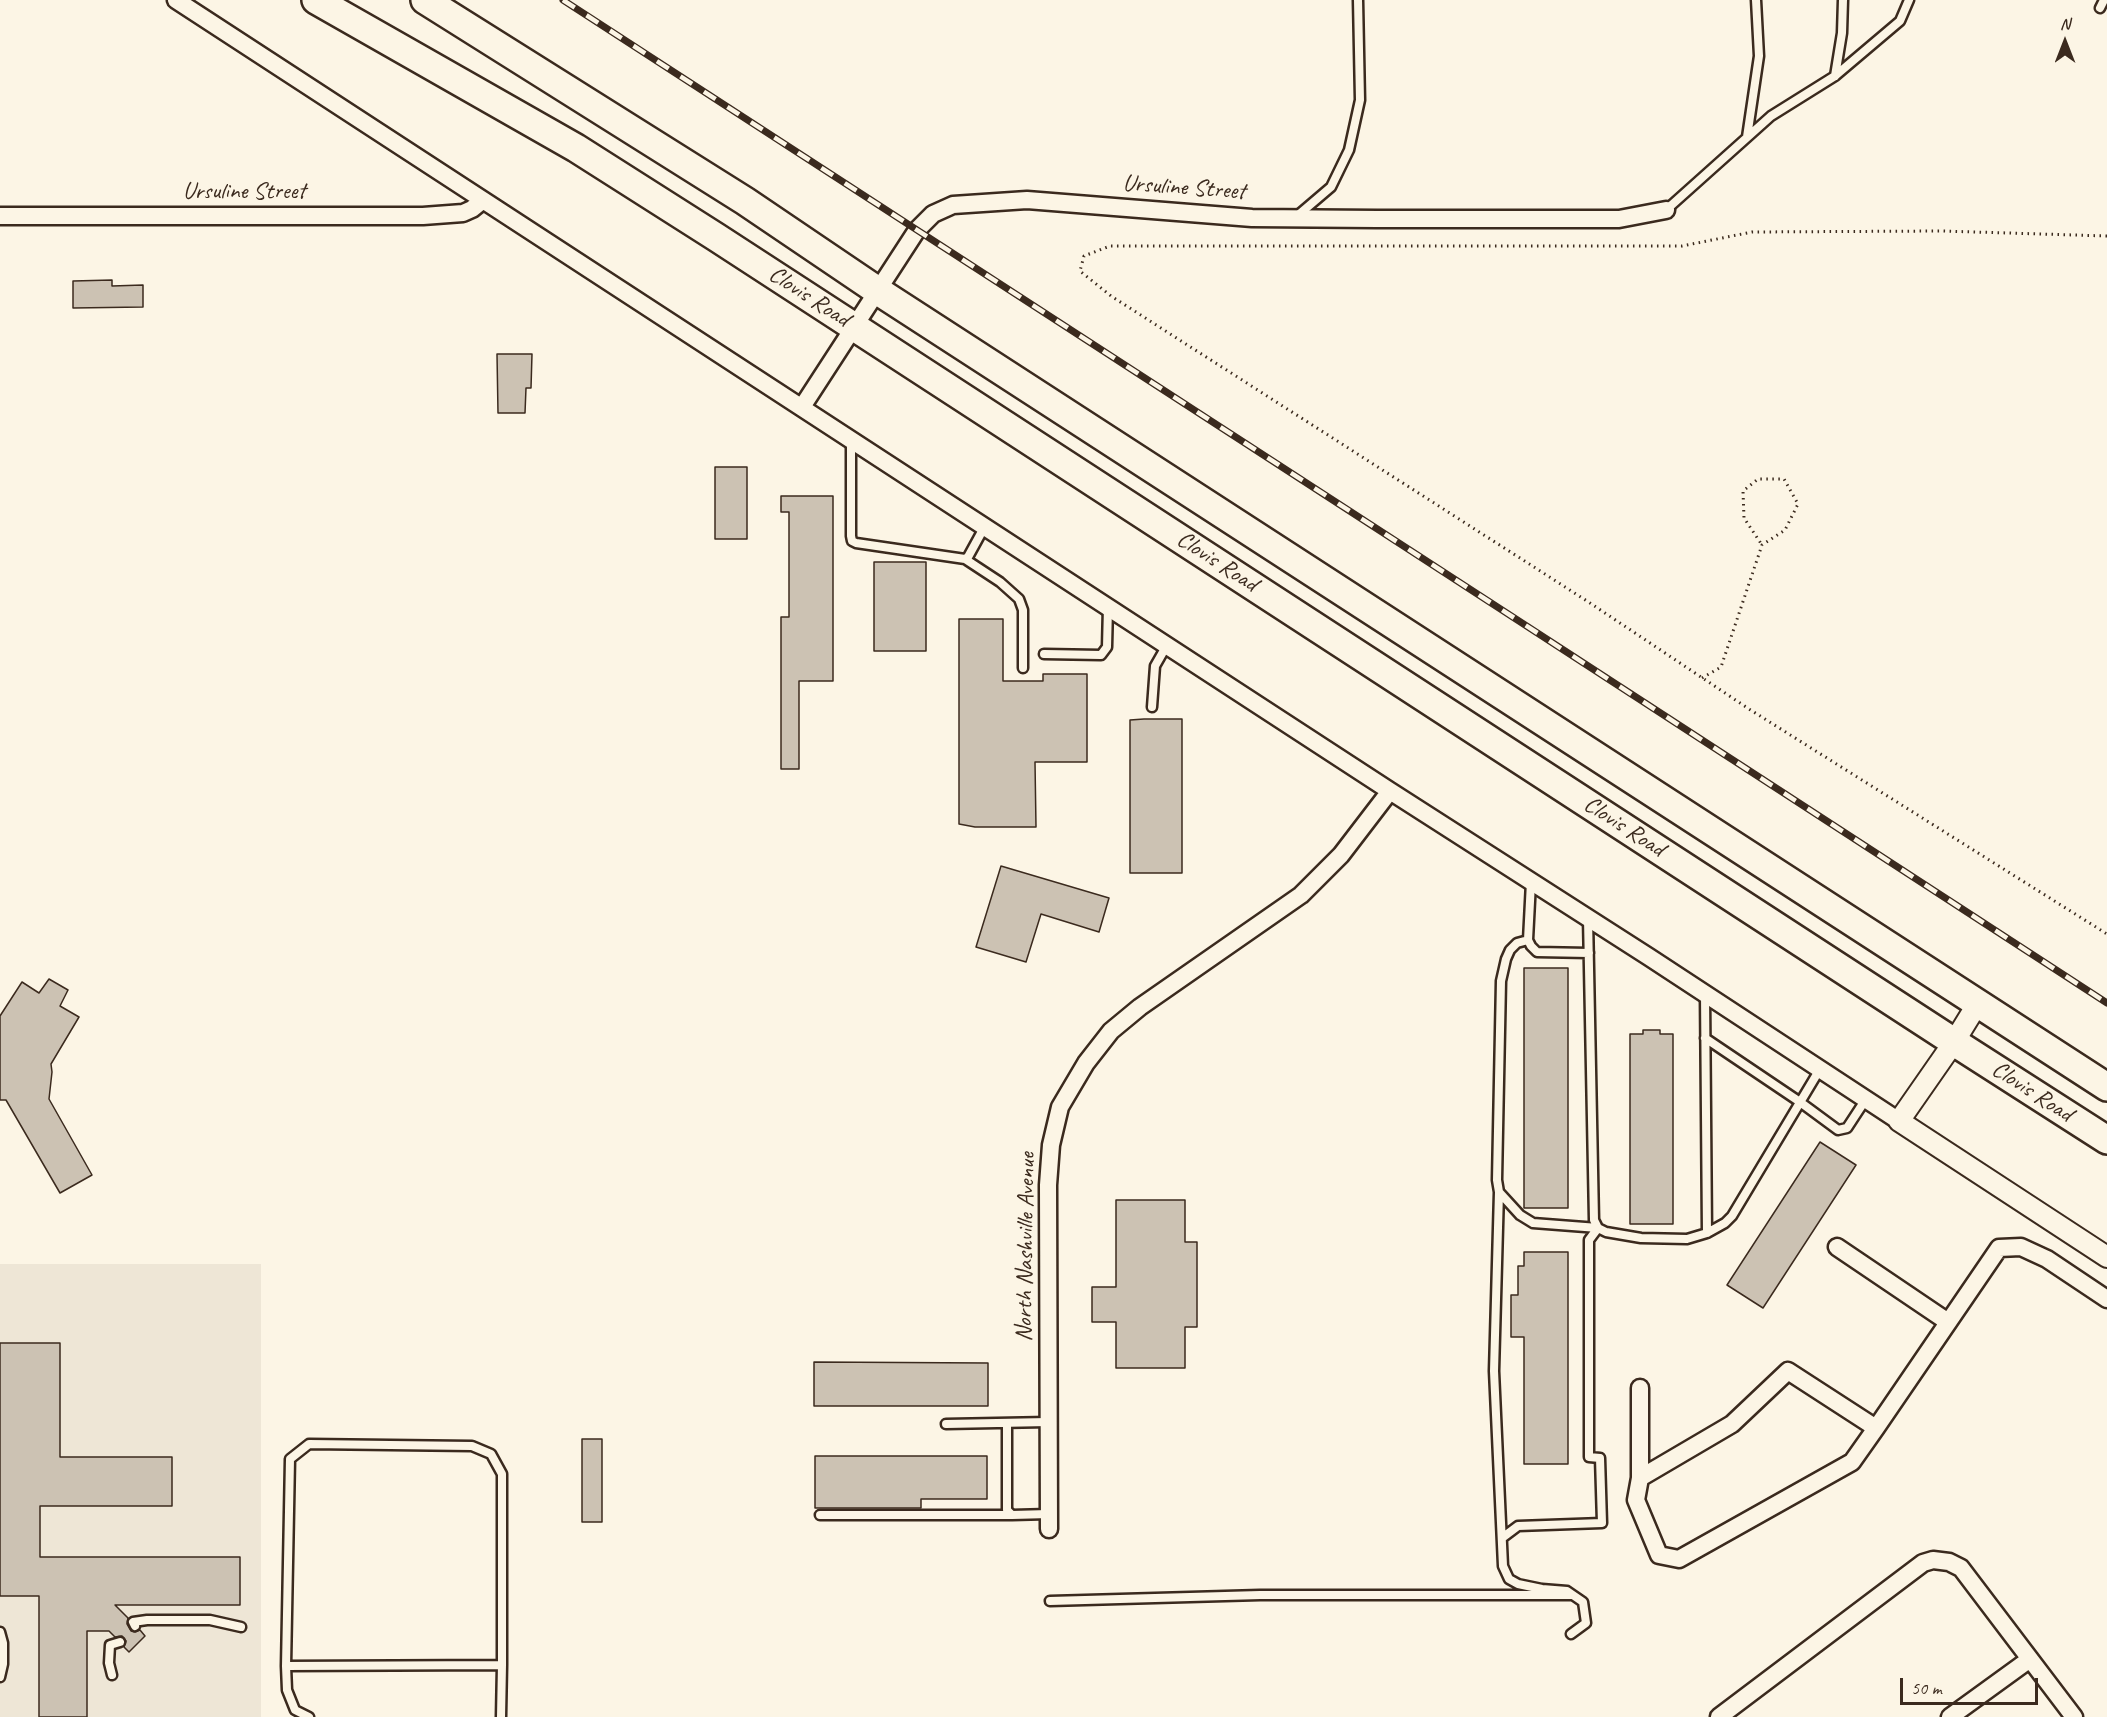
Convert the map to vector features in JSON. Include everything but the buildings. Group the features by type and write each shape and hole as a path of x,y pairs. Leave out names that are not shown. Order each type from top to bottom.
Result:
{"highway":[{"name":"Clovis Road","path":"316,0 576,148 717,237 2107,1140"},
{"name":"Clovis Road","path":"425,0 745,201 878,291 2107,1087"}],"street":[{"path":"176,0 1390,791 1705,993 2107,1257"},
{"name":"Ursuline Street","path":"0,216 423,216 463,213 483,200"},
{"name":"Ursuline Street","path":"802,406 917,230 933,214 953,205 1027,200 1252,218 1618,219 1666,210"},
{"name":"North Nashville Avenue","path":"1049,1521 1048,1185 1051,1145 1060,1107 1071,1085 1111,1031 1140,1007 1301,895 1341,855 1390,791"},
{"path":"1899,1121 1978,1003"},
{"path":"1837,1247 1948,1322"},
{"path":"1640,1388 1640,1478 1636,1500 1659,1556 1679,1558 1852,1462 1999,1248 2021,1247 2047,1259 2107,1299"},
{"path":"1640,1478 1732,1424 1788,1371 1876,1428"},
{"path":"1719,1717 1928,1561 1949,1562 1961,1568 2074,1717"},
{"path":"1950,1717 2030,1659"}],"lane":[{"path":"1294,218 1331,188 1349,150 1360,99 1358,0"},
{"path":"1747,138 1759,56 1756,0"},
{"path":"1835,75 1842,33 1843,0"},
{"path":"1666,210 1771,116 1835,75 1900,21 1909,0"},
{"path":"2104,0 2100,8 2107,4"},
{"path":"850,438 850,536 852,541 965,559 1000,582 1019,599 1023,610 1023,668"},
{"path":"965,559 985,526"},
{"path":"1044,654 1101,655 1107,647 1108,606"},
{"path":"1152,707 1155,666 1167,645"},
{"path":"1531,881 1528,940 1538,952 1589,953"},
{"path":"1588,918 1594,1220 1598,1228"},
{"path":"1528,940 1517,943 1510,950 1501,981 1494,1371 1503,1566 1509,1579 1518,1584 1567,1591 1582,1602 1586,1623 1571,1634"},
{"path":"1705,993 1707,1233"},
{"path":"1705,1038 1838,1130 1847,1128 1866,1099"},
{"path":"1499,1192 1520,1215 1533,1223 1598,1228 1606,1232 1641,1238 1687,1239 1707,1233 1732,1216 1820,1069"},
{"path":"1502,1538 1518,1526 1602,1523 1600,1458 1589,1457 1589,1240 1598,1228"},
{"path":"946,1424 1048,1422"},
{"path":"1007,1423 1007,1510 1012,1515"},
{"path":"309,1717 295,1710 287,1690 286,1666 290,1459 309,1444 472,1446 491,1454 502,1474 501,1717"},
{"path":"820,1515 1012,1515 1049,1521"},
{"path":"1050,1601 1272,1595 1572,1595"},
{"path":"135,1626 132,1622 147,1620 210,1620 241,1628"},
{"path":"0,1632 3,1643 3,1664 0,1677"},
{"path":"112,1675 109,1663 110,1645 120,1642"},
{"path":"286,1666 502,1665"}],"path":[{"path":"2107,236 1942,231 1752,232 1682,246 1110,246 1084,256 1080,271 1111,296 1587,601 1702,678 2107,934"},
{"path":"1702,678 1721,667 1762,545 1785,530 1798,504 1784,479 1758,479 1743,491 1744,518 1762,545"}],"shaded area":[{"path":"0,1264 261,1264 261,1717 0,1717"}],"railway":[{"path":"563,0 2107,1003"}]}
